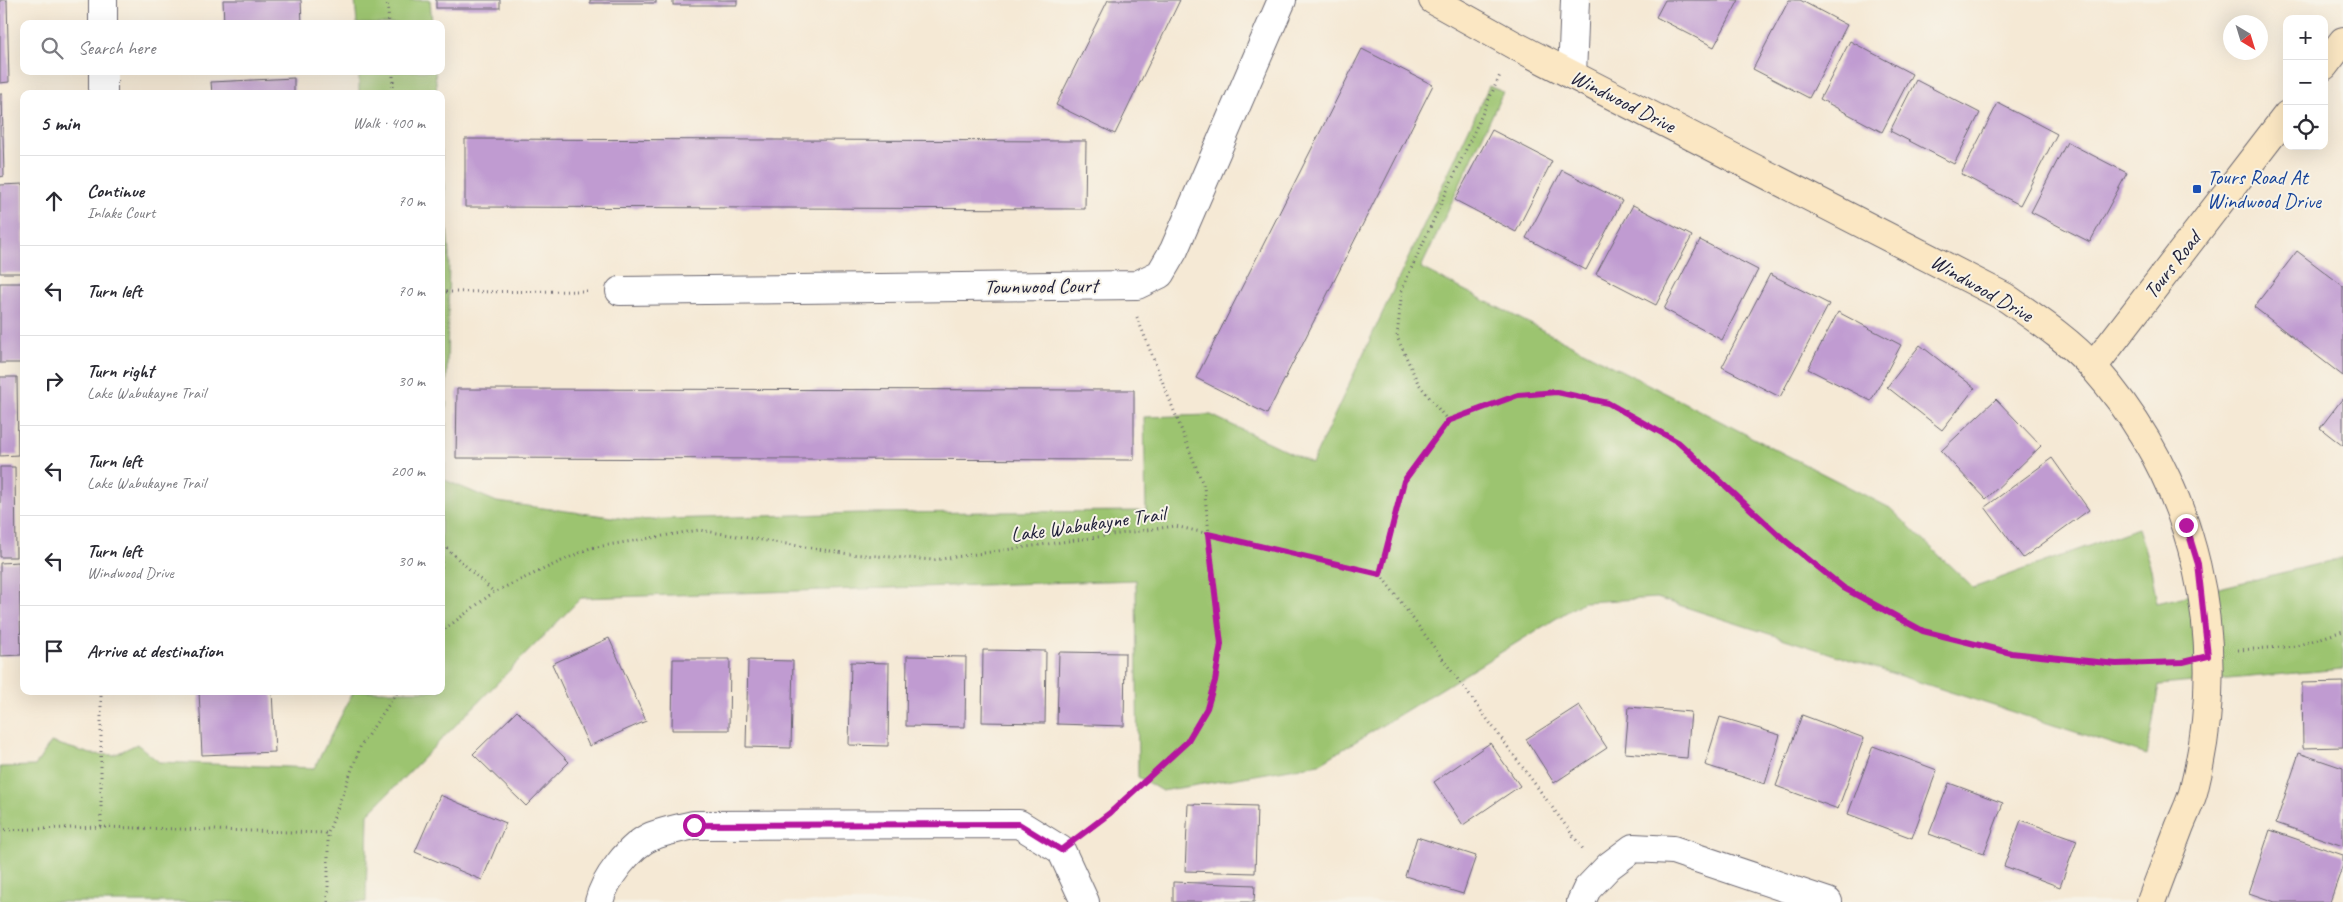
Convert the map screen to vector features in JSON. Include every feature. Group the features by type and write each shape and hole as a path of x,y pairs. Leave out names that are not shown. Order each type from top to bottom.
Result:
{"street":[{"path":"103,0 103,20"},
{"name":"Townwood Court","path":"620,291 1136,285 1160,274 1174,250 1282,0"},
{"name":"Windwood Drive","path":"1433,0 1514,45 2005,297 2045,325 2093,367 2140,428 2172,486 2198,564 2208,656 2209,708 2194,790 2151,902"},
{"path":"1572,75 1575,0"},
{"path":"2328,61 2343,41"},
{"path":"103,75 103,90"},
{"name":"Tours Road","path":"2093,367 2283,120"},
{"path":"599,902 602,890 622,861 650,837 694,825 1019,824 1061,850 1085,902"},
{"path":"1581,902 1587,889 1609,866 1633,848 1673,850 1828,902"}],"path":[{"path":"387,0 389,20"},
{"path":"1448,421 1418,382 1397,336 1402,288 1514,45"},
{"path":"393,75 393,90"},
{"path":"1061,850 1110,813 1187,742 1207,708 1215,681 1221,644 1204,487 1124,286"},
{"path":"445,292 620,291"},
{"path":"1609,866 1587,854 1380,574 1404,481 1448,421 1518,395 1557,392 1608,403 1678,442 1782,538 1844,588 1923,631 2011,653 2116,664 2183,662 2233,650 2296,646 2343,631"},
{"name":"Lake Wabukayne Trail","path":"445,629 494,592 590,548 699,530 849,554 934,560 1175,526 1380,574"},
{"path":"445,546 494,592"},
{"path":"100,827 101,695"},
{"path":"328,902 328,833 361,745 395,695"},
{"path":"0,830 100,827 328,833"}],"green space":[{"path":"355,0 430,0 432,20 357,20"},
{"path":"359,75 435,75 437,90 359,90"},
{"path":"1489,86 1503,92 1421,268 1890,508 1973,588 2138,528 2151,569 2157,603 2343,558 2343,669 2159,685 2147,755 1657,598 1583,602 1319,764 1162,791 1138,777 1136,580 581,598 368,814 366,902 0,902 0,767 35,766 51,742 91,754 114,755 137,744 159,762 314,768 352,695 445,695 445,480 497,502 635,520 860,513 1146,511 1144,417 1211,415 1312,463"},
{"path":"445,202 449,254 445,480"}],"building":[{"path":"0,0 7,0 9,82 0,83"},
{"path":"223,0 301,0 302,20 224,20"},
{"path":"436,0 500,0 500,8 436,8"},
{"path":"590,0 656,0 656,3 590,3"},
{"path":"673,0 737,0 737,5 673,5"},
{"path":"1108,0 1180,0 1115,134 1056,105"},
{"path":"1665,0 1739,0 1714,47 1656,17"},
{"path":"1789,0 1800,0 1847,25 1809,98 1753,69"},
{"path":"1850,41 1912,74 1882,132 1820,99"},
{"path":"1362,49 1433,85 1267,414 1196,378"},
{"path":"294,78 294,90 212,90 211,82"},
{"path":"1916,80 1980,113 1954,164 1890,131"},
{"path":"0,94 2,94 4,176 0,177"},
{"path":"1998,103 2057,134 2020,205 1961,174"},
{"path":"1492,130 1552,161 1516,232 1455,200"},
{"path":"465,139 1086,141 1085,209 465,207"},
{"path":"2067,142 2127,173 2090,242 2031,212"},
{"path":"1562,170 1622,201 1586,270 1526,238"},
{"path":"20,184 20,273 0,273 0,185"},
{"path":"1633,205 1692,236 1656,305 1596,274"},
{"path":"1700,240 1758,270 1722,340 1664,309"},
{"path":"2297,251 2343,286 2343,376 2254,307"},
{"path":"1770,274 1829,304 1780,397 1722,367"},
{"path":"0,283 20,283 20,363 0,363"},
{"path":"1838,312 1901,345 1871,401 1808,369"},
{"path":"1920,345 1975,388 1942,430 1887,387"},
{"path":"0,377 17,377 18,455 0,456"},
{"path":"457,389 1134,390 1134,460 456,458"},
{"path":"2343,398 2343,446 2320,428"},
{"path":"1996,399 2041,446 1986,499 1941,451"},
{"path":"2052,458 2089,510 2023,558 1985,507"},
{"path":"0,467 15,467 16,557 0,557"},
{"path":"19,562 20,655 0,656 0,563"},
{"path":"609,638 646,721 589,746 552,664"},
{"path":"983,650 1046,651 1045,723 982,722"},
{"path":"1059,652 1125,653 1124,726 1057,724"},
{"path":"907,656 966,657 965,727 906,726"},
{"path":"673,659 730,659 729,730 672,730"},
{"path":"748,660 793,661 791,748 746,747"},
{"path":"851,662 889,663 888,746 849,745"},
{"path":"2343,682 2343,747 2303,748 2302,683"},
{"path":"199,695 272,695 275,752 202,755"},
{"path":"1579,705 1607,748 1554,783 1526,739"},
{"path":"1629,707 1691,712 1687,758 1625,753"},
{"path":"517,711 569,762 526,806 473,754"},
{"path":"1802,715 1864,738 1838,809 1776,786"},
{"path":"1720,717 1780,735 1765,784 1705,765"},
{"path":"1490,743 1520,786 1463,825 1434,782"},
{"path":"1873,746 1937,770 1912,838 1848,814"},
{"path":"2299,753 2343,768 2343,846 2276,823"},
{"path":"1949,783 2003,803 1984,854 1929,834"},
{"path":"440,795 506,823 482,880 415,852"},
{"path":"1188,804 1257,806 1255,873 1185,871"},
{"path":"2021,820 2077,840 2060,887 2004,866"},
{"path":"2270,830 2343,855 2343,865 2330,902 2275,902 2249,893"},
{"path":"1417,837 1476,856 1463,894 1405,876"},
{"path":"1173,882 1255,885 1254,902 1173,902"}],"place":[{"name":"Tours Road At Windwood Drive","path":"2197,189"}],"route":[{"path":"694,825 1019,824 1061,850 1110,813 1187,742 1207,708 1215,681 1221,644 1208,534 1380,574 1404,481 1448,421 1518,395 1557,392 1608,403 1678,442 1782,538 1844,588 1923,631 2011,653 2116,664 2183,662 2208,656 2208,635 2198,564 2186,525"}]}
